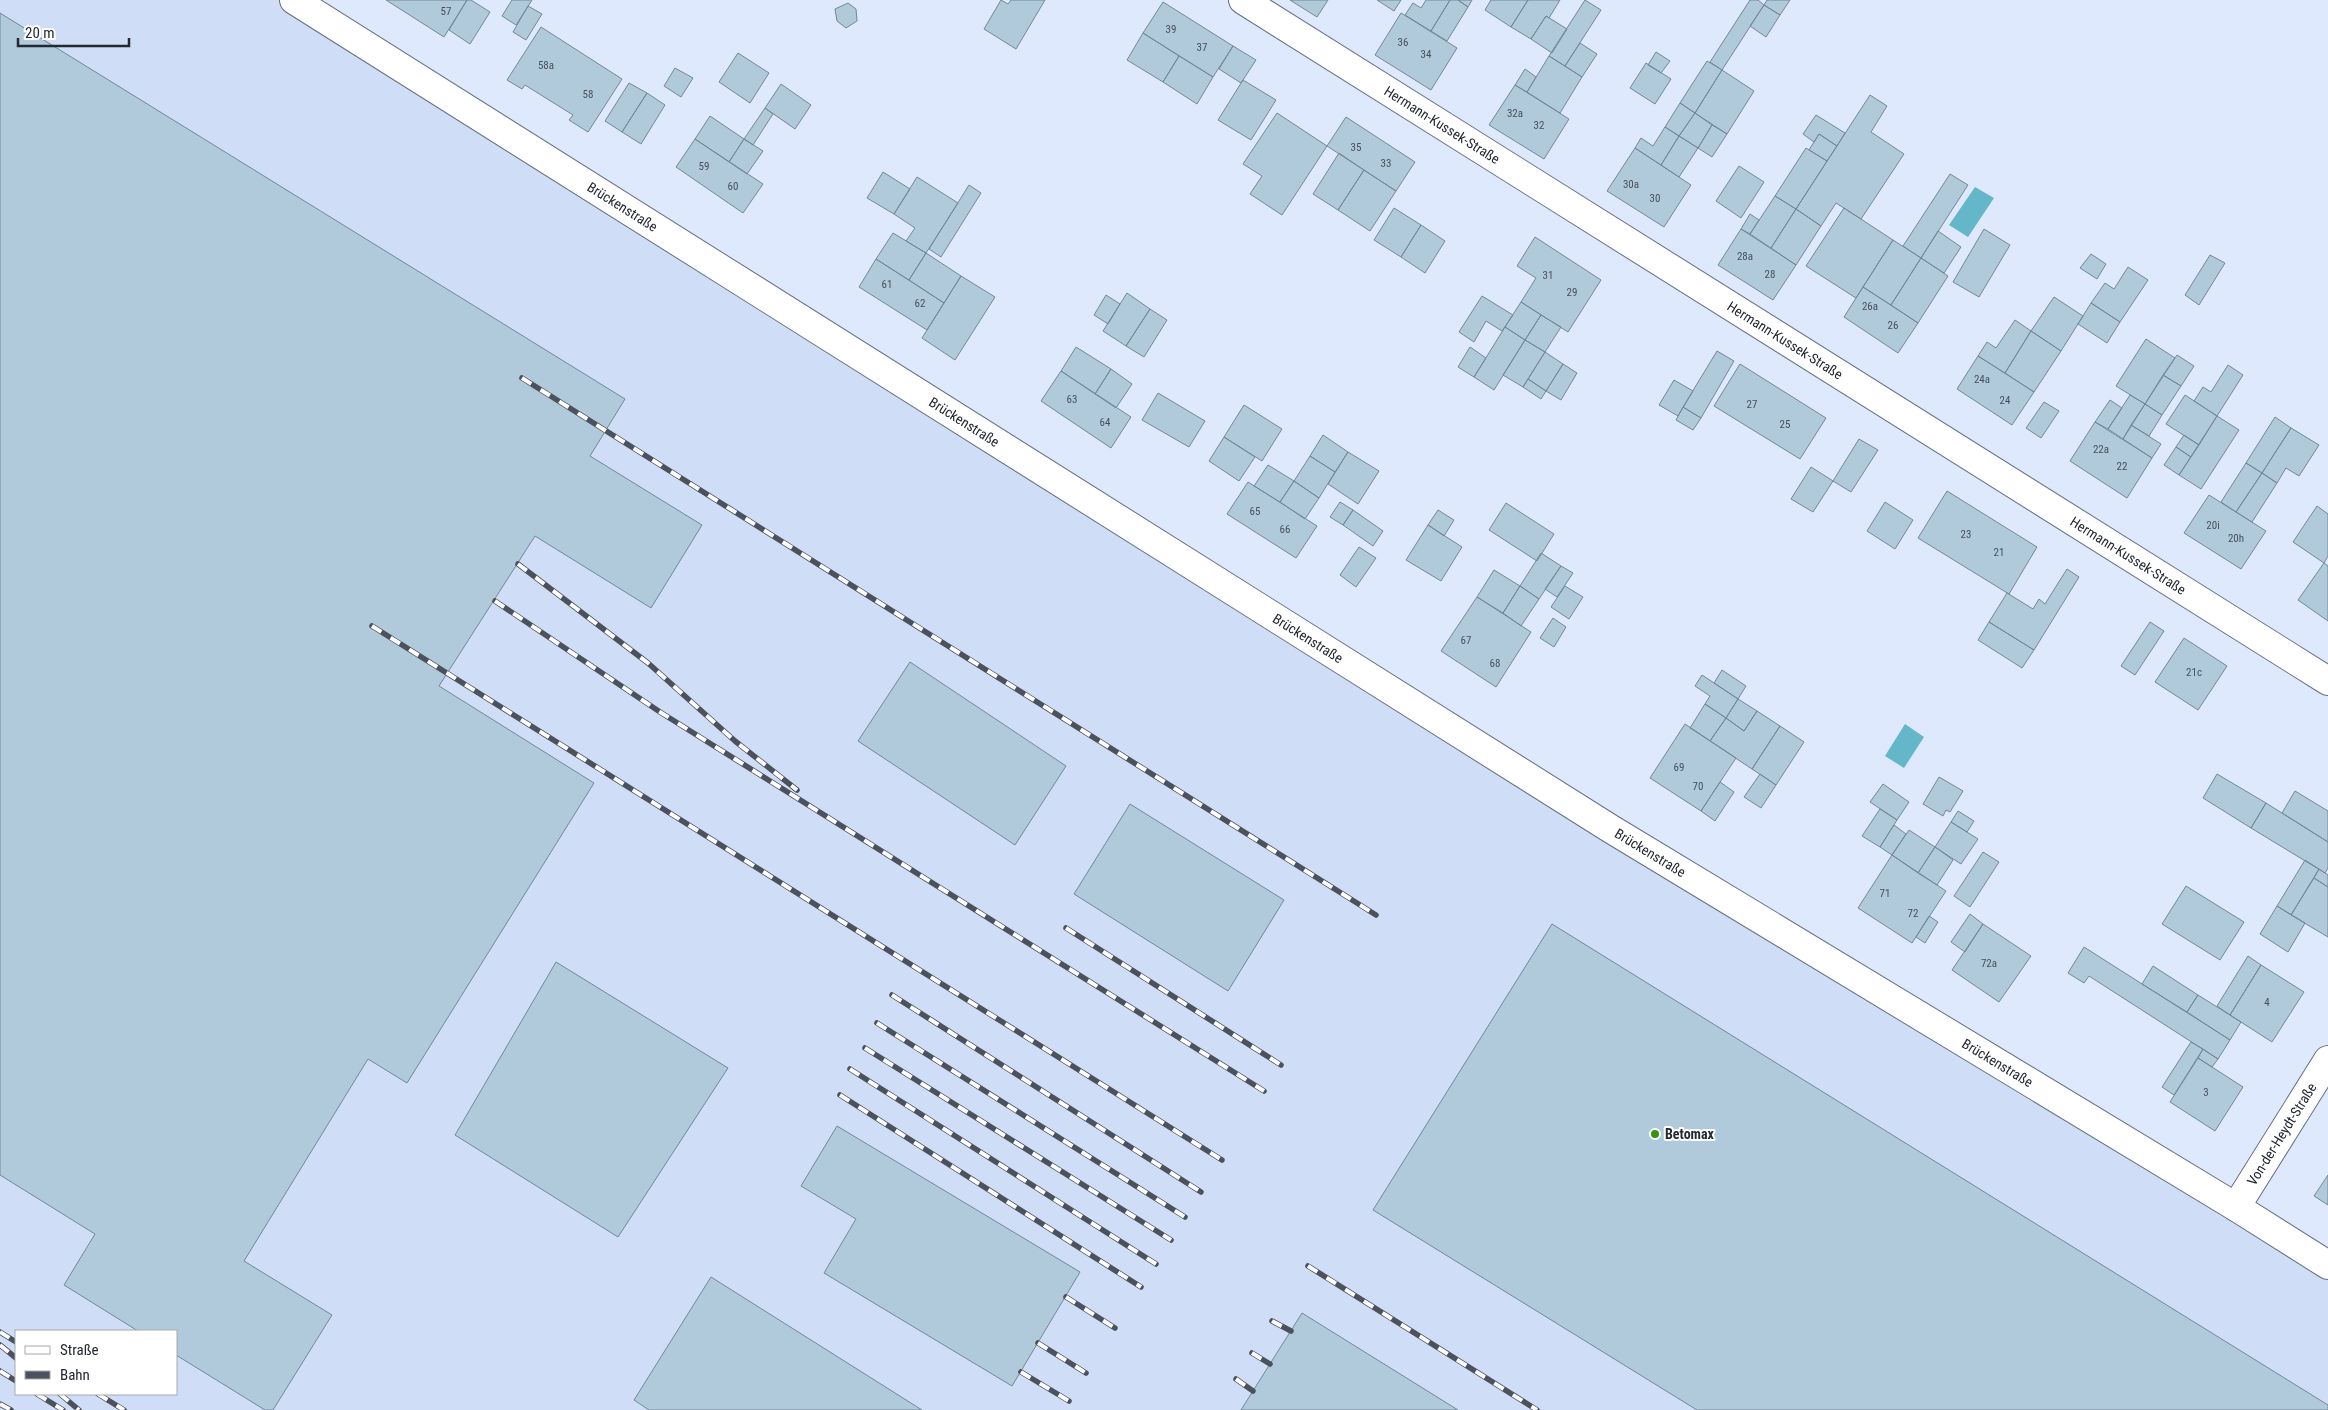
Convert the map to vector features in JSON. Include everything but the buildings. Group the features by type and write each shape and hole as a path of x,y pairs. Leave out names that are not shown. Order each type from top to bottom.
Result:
{"street":[{"name":"Brückenstraße","path":"294,0 1611,829 2236,1208 2328,1266"},
{"name":"Hermann-Kussek-Straße","path":"1243,0 2328,681"},
{"name":"Von-der-Heydt-Straße","path":"2236,1208 2328,1060"}],"shaded area":[{"path":"0,0 294,0 2328,1265 2328,1410 0,1410"}],"water":[{"path":"1975,187 1994,198 1968,237 1949,225"},
{"path":"1905,724 1924,737 1904,768 1885,756"}],"railway":[{"path":"522,378 1376,915"},
{"path":"518,564 648,663 735,741 797,790"},
{"path":"495,601 660,712 1264,1091"},
{"path":"372,626 1222,1160"},
{"path":"1066,928 1281,1065"},
{"path":"892,995 1201,1192"},
{"path":"877,1023 1185,1217"},
{"path":"865,1048 1171,1240"},
{"path":"850,1069 1156,1264"},
{"path":"840,1095 1141,1287"},
{"path":"1308,1266 1537,1410"},
{"path":"1066,1297 1115,1328"},
{"path":"1272,1321 1291,1331"},
{"path":"0,1332 15,1341"},
{"path":"1038,1343 1086,1373"},
{"path":"0,1345 15,1357"},
{"path":"1252,1353 1270,1364"},
{"path":"0,1371 15,1380"},
{"path":"1021,1372 1069,1401"},
{"path":"1236,1379 1253,1391"},
{"path":"39,1395 63,1410"},
{"path":"61,1395 79,1410"},
{"path":"100,1395 124,1410"},
{"path":"0,1404 11,1410"}],"place":[{"name":"Betomax","path":"1655,1134"}]}
